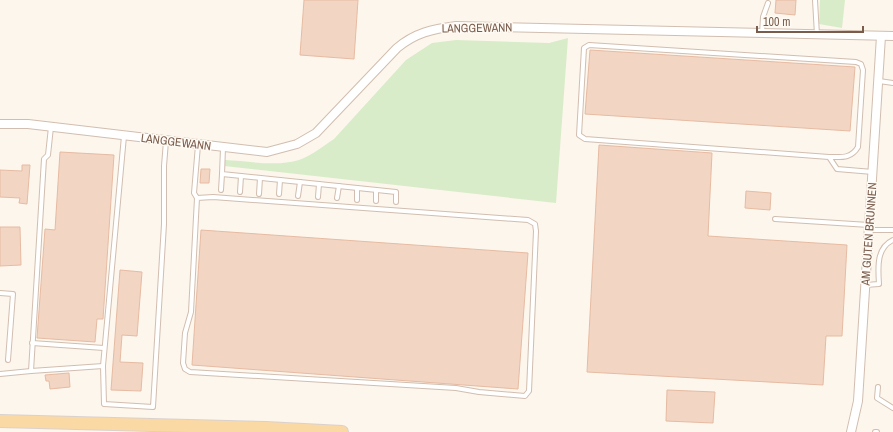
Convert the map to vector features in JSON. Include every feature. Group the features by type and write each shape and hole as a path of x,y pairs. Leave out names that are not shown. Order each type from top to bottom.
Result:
{"main road":[{"path":"0,421 258,427 342,432"}],"street":[{"name":"LANGGEWANN","path":"0,124 50,127 267,152 286,148 306,140 324,126 396,48 413,36 434,29 463,26 817,36 893,36"},
{"name":"AM GUTEN BRUNNEN","path":"851,432 858,401 881,36"},
{"name":"LANGGEWANN","path":"0,128 13,124"}],"lane":[{"path":"815,0 817,36"},
{"path":"762,34 763,17 768,3"},
{"path":"829,157 848,156 854,154 858,147 863,70 861,64 856,62 676,50 589,45 584,48 579,135 585,139 829,157 838,169 873,172"},
{"path":"879,81 893,83"},
{"path":"31,371 44,160 48,155 50,127"},
{"path":"124,136 104,348 104,404 153,407 164,224 164,166 166,141"},
{"path":"197,198 213,197 528,220 535,224 536,231 529,391 525,396 479,392 456,388 190,372 185,369 183,363 185,333 191,312 197,198 194,193 198,145"},
{"path":"220,190 223,148"},
{"path":"222,174 396,192 396,202"},
{"path":"240,176 240,192"},
{"path":"259,194 260,178"},
{"path":"279,194 280,180"},
{"path":"298,196 300,182"},
{"path":"318,197 319,184"},
{"path":"337,198 339,186"},
{"path":"357,188 357,200"},
{"path":"376,190 376,201"},
{"path":"775,219 893,230 893,226"},
{"path":"865,285 879,284 880,252 887,243 893,240"},
{"path":"0,293 13,294 8,360"},
{"path":"32,343 104,348"},
{"path":"0,374 103,366"},
{"path":"878,387 878,398 893,408"}],"green space":[{"path":"820,0 845,0 842,28 819,24"},
{"path":"568,38 556,203 224,166 225,160 281,163 299,160 312,153 334,139 406,60 432,43 456,40 549,43"}],"building":[{"path":"304,0 358,0 354,59 300,55"},
{"path":"776,0 796,0 795,15 775,13"},
{"path":"590,50 855,67 850,131 585,114"},
{"path":"599,145 712,153 708,236 847,245 842,336 826,336 823,385 587,372"},
{"path":"60,152 114,155 103,319 97,319 95,342 37,338 45,229 55,230"},
{"path":"22,165 30,165 27,204 19,203 20,198 0,197 0,170 22,171"},
{"path":"201,169 210,169 209,183 200,183"},
{"path":"746,191 771,193 770,210 745,208"},
{"path":"0,227 20,227 21,265 0,266"},
{"path":"201,230 528,253 518,389 192,365"},
{"path":"120,270 142,272 137,336 122,335 120,362 143,363 141,391 111,390"},
{"path":"69,373 70,387 50,389 49,381 46,381 45,375"},
{"path":"667,390 715,392 713,423 666,421"}]}
